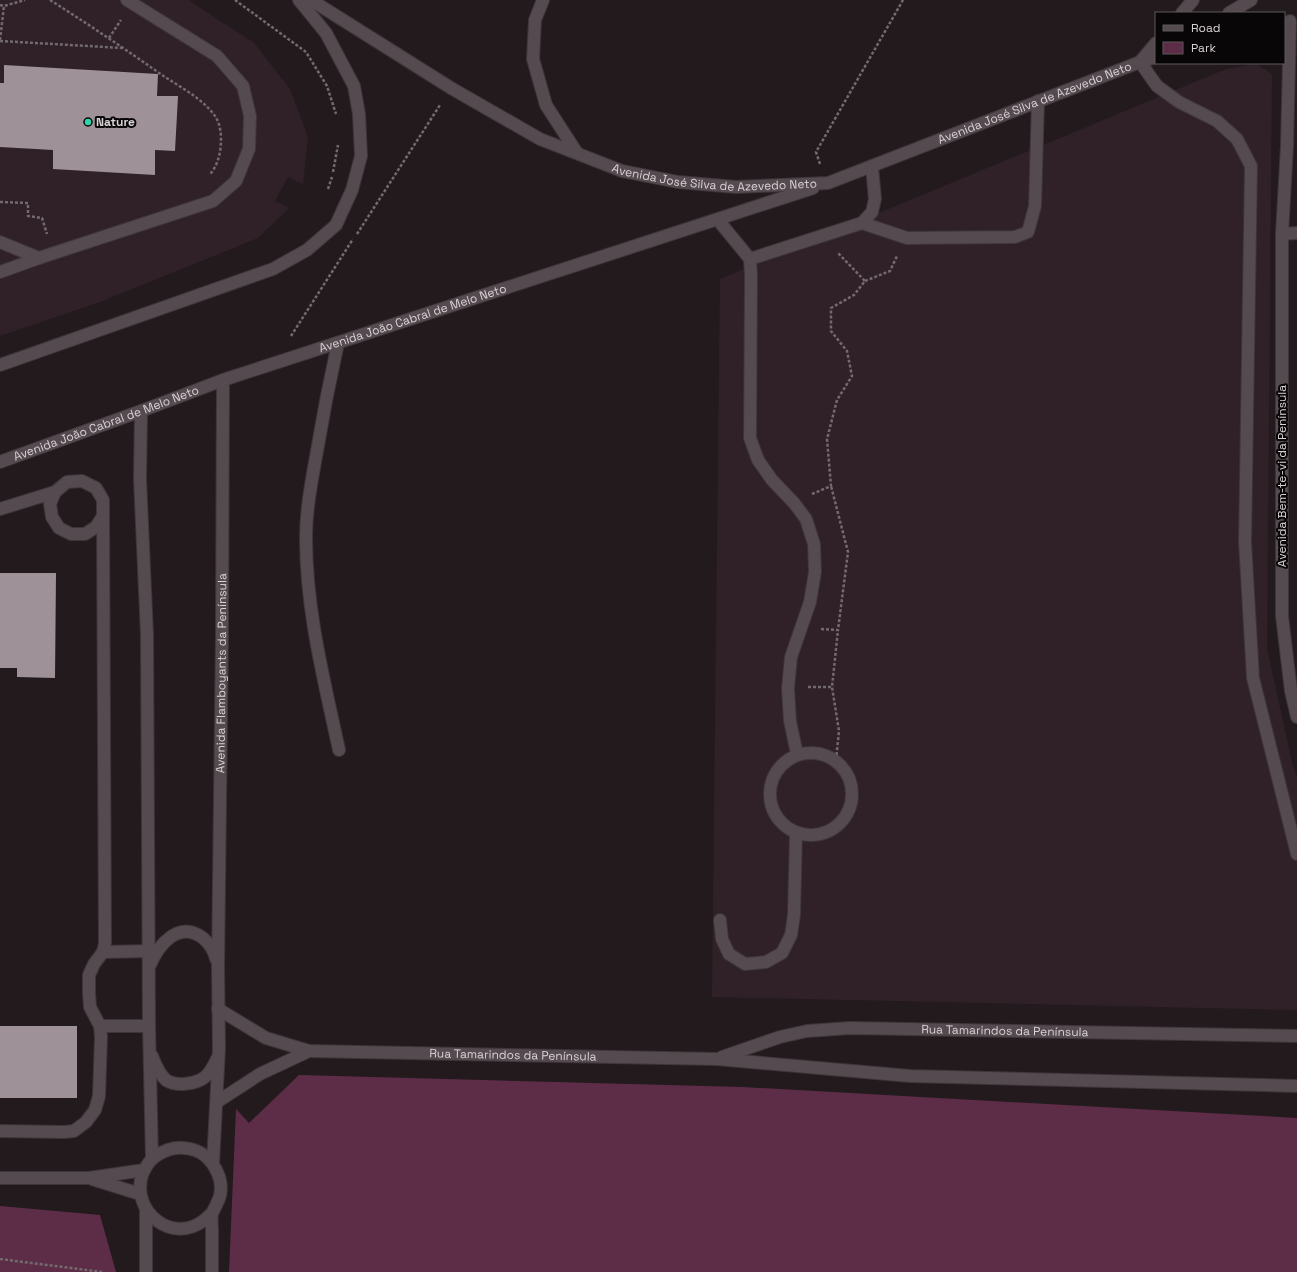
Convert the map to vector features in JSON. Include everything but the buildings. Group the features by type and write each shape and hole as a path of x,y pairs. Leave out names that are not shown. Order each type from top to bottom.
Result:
{"street":[{"path":"0,272 38,258 213,201 236,181 249,149 250,116 242,86 217,56 127,0"},
{"path":"0,365 273,269 307,250 336,225 352,190 361,156 359,114 354,86 326,33 298,0"},
{"name":"Avenida José Silva de Azevedo Neto","path":"311,0 451,88 540,139 622,170 678,182 736,187 828,183 1140,62"},
{"path":"543,0 535,20 534,59 546,105 577,153"},
{"path":"1183,12 1193,0"},
{"path":"1231,12 1251,0"},
{"name":"Avenida Bem-te-vi da Península","path":"1290,21 1287,146 1282,234 1282,616 1291,691 1297,718"},
{"path":"1140,62 1155,44"},
{"path":"1140,62 1155,54"},
{"path":"1140,62 1155,57"},
{"path":"1140,62 1157,86 1180,102 1217,121 1237,139 1251,166 1245,542 1253,678 1297,854"},
{"path":"862,223 907,238 1015,237 1028,232 1035,206 1038,101"},
{"path":"750,259 862,223 872,212 875,199 872,167"},
{"name":"Avenida João Cabral de Melo Neto","path":"0,462 223,380 338,344 828,183"},
{"path":"718,220 750,259 750,438 758,460 772,480 794,502 806,519 814,544 815,572 810,602 791,657 788,688 790,721 797,754"},
{"path":"1282,234 1297,233"},
{"path":"0,242 38,258"},
{"path":"338,344 326,398 311,486 306,537 309,595 321,666 339,750"},
{"name":"Avenida Flamboyants da Península","path":"213,1163 219,1048 218,966 223,380"},
{"name":"Avenida Flamboyants da Península","path":"141,411 140,479 147,635 150,951 149,1026 152,1159"},
{"path":"0,509 55,492 67,482 82,481 96,488 103,500 105,927 103,952 94,964 89,975 90,1008 100,1026 101,1037 99,1096 95,1110 86,1122 74,1131 0,1131"},
{"path":"55,492 50,504 52,517 60,528 71,534 84,534 96,527 103,516"},
{"path":"817,752 836,760 848,775 853,794 848,814 834,829 816,836 796,833 779,821 770,804 770,797 771,783 780,766 797,754 817,752"},
{"path":"720,920 722,939 729,954 745,964 766,962 782,953 791,935 794,915 796,833"},
{"name":"Avenida Flamboyants da Península","path":"150,966 155,954 173,936 182,932 191,932 200,936 209,944 215,954 218,966"},
{"path":"103,952 150,951"},
{"name":"Rua Tamarindos da Península","path":"218,1009 266,1038 309,1051 718,1059 910,1076 1297,1086"},
{"path":"100,1026 149,1026"},
{"name":"Rua Tamarindos da Península","path":"718,1059 780,1037 807,1031 850,1028 1297,1036"},
{"name":"Avenida Flamboyants da Península","path":"150,1051 163,1077 168,1081 184,1084 195,1082 205,1077 212,1069 217,1058 219,1048"},
{"name":"Rua Tamarindos da Península","path":"217,1102 260,1074 309,1051"},
{"path":"176,1147 190,1148 203,1154 213,1163 219,1175 221,1188 218,1201 212,1213 203,1222 191,1227 178,1228 165,1226 154,1219 146,1209 140,1194 140,1182 144,1170 152,1159 163,1151 176,1147"},
{"path":"0,1178 89,1178 144,1170"},
{"path":"89,1178 140,1194"},
{"path":"146,1209 146,1272"},
{"path":"212,1213 212,1272"}],"path":[{"path":"0,5 4,6 25,0"},
{"path":"50,0 201,101 216,117 221,136 219,155 212,172 207,176"},
{"path":"235,0 306,52 327,86 337,116"},
{"path":"828,183 816,152 903,0"},
{"path":"4,6 0,40 123,48"},
{"path":"273,364 451,88"},
{"path":"326,193 333,175 338,139"},
{"path":"0,202 28,203 28,216 42,218 48,236"},
{"path":"822,235 865,281"},
{"path":"794,502 831,486 827,439 837,400 852,376 847,352 831,331 831,308 854,296 865,281 890,271 907,238"},
{"path":"836,760 839,731 832,687 838,630"},
{"path":"0,1259 102,1272"}],"shaded area":[{"path":"0,0 188,0 254,43 290,89 308,137 303,184 288,177 275,201 289,208 258,238 100,302 0,336"},
{"path":"1256,64 1272,74 1267,648 1291,758 1297,778 1297,1010 712,997 720,279 1226,69"}],"green space":[{"path":"299,1075 742,1087 1297,1118 1297,1272 229,1272 236,1109 249,1123"},
{"path":"0,1206 100,1215 116,1272 0,1272"}],"place":[{"name":"Nature","path":"88,122"}]}
